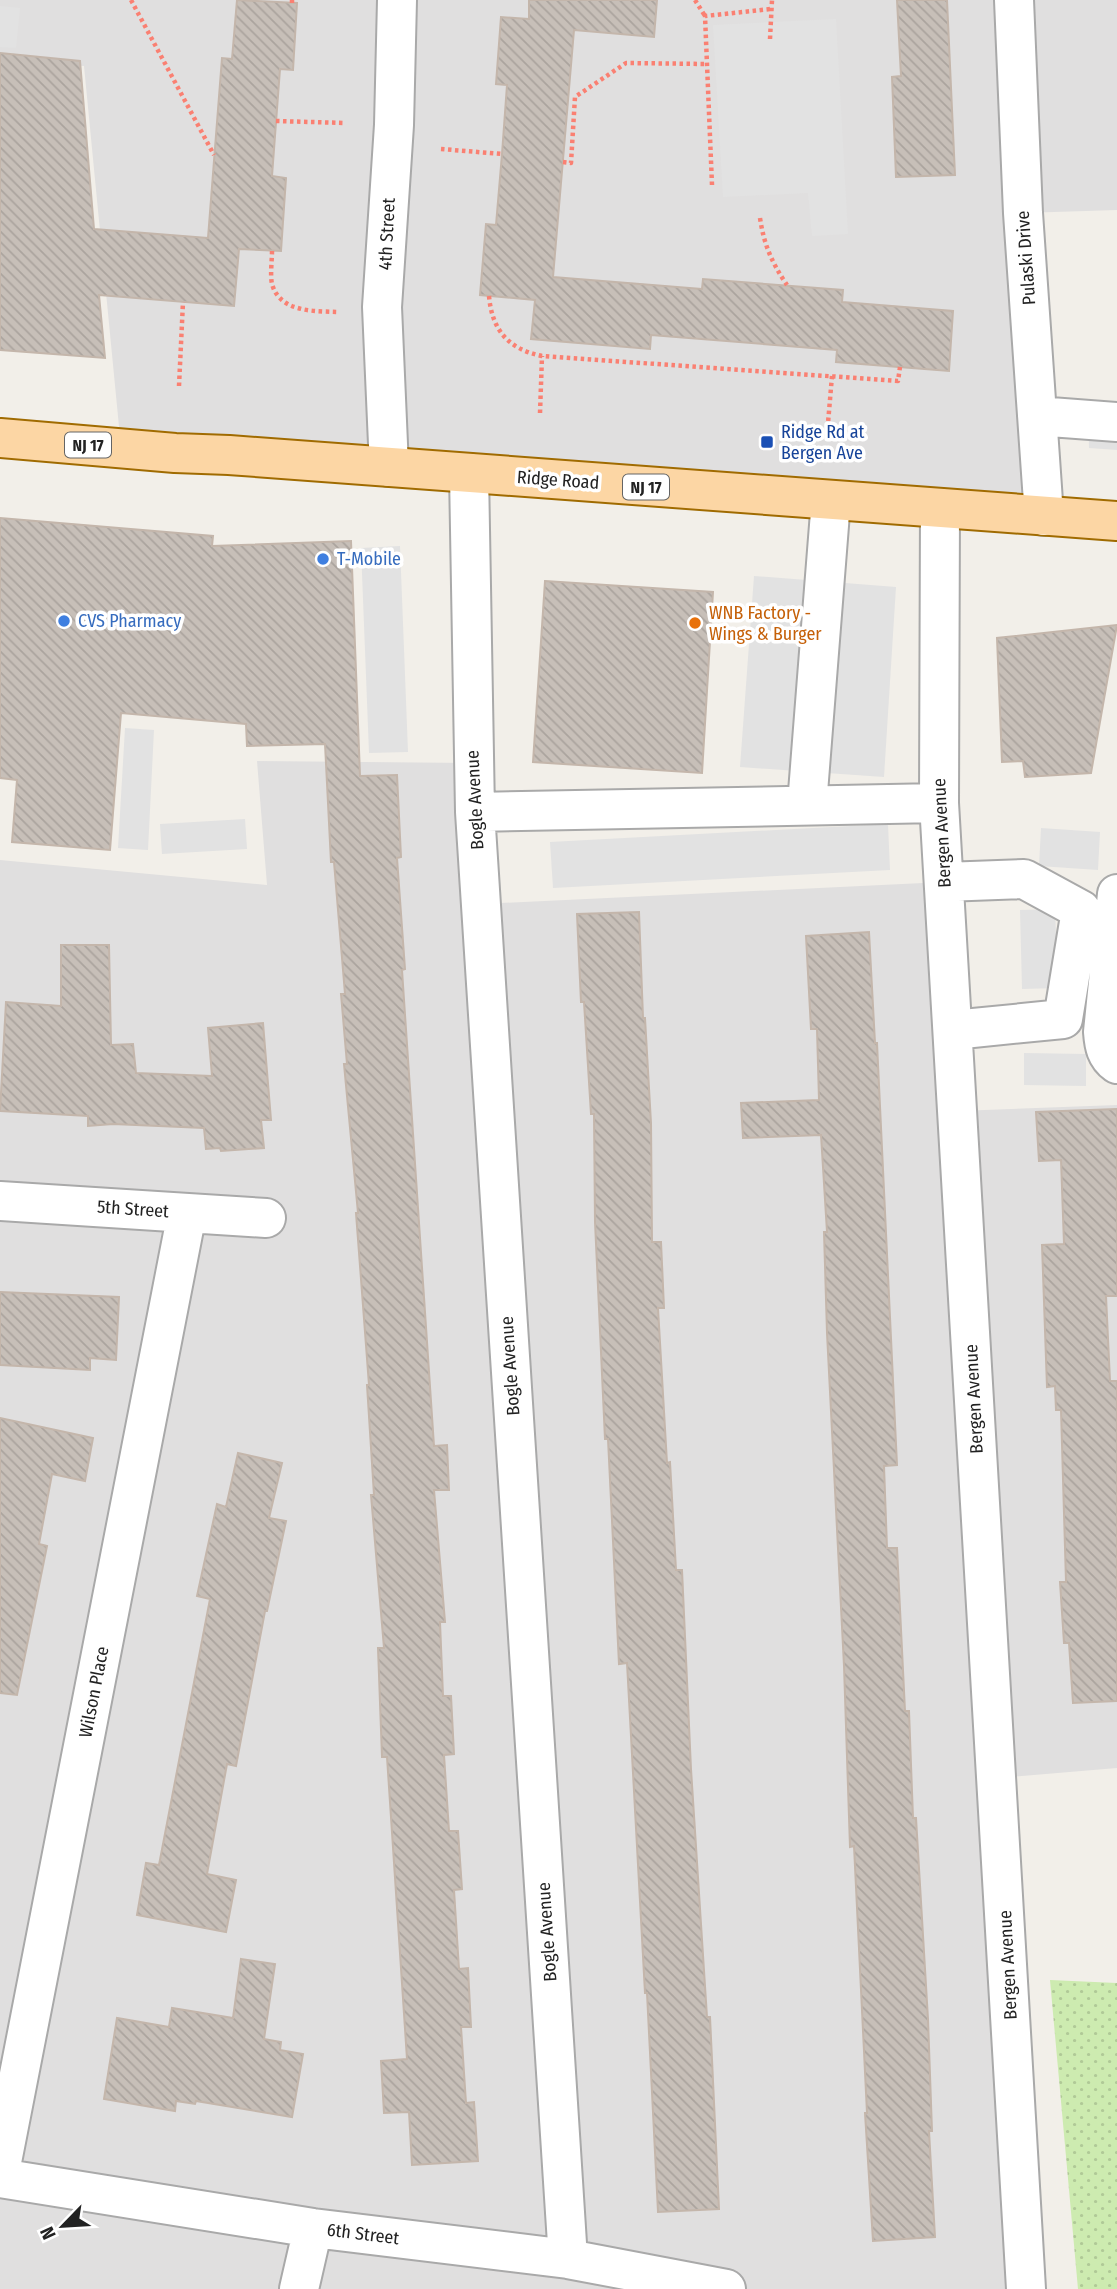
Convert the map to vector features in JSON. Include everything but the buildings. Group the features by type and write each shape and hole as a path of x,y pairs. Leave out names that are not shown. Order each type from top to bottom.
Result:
{"main road":[{"name":"Ridge Road","path":"0,438 1117,521"}],"street":[{"name":"4th Street","path":"389,467 383,307 394,125 397,0"},
{"name":"Pulaski Drive","path":"1014,0 1023,214 1044,516"},
{"path":"1037,416 1117,422"},
{"name":"Bogle Avenue","path":"469,473 475,812 568,2259"},
{"path":"807,805 831,500"},
{"name":"Bergen Avenue","path":"940,509 939,803 1026,2289"},
{"path":"475,812 939,803"},
{"path":"944,882 1024,879 1081,910 1063,1019 953,1030"},
{"path":"1117,894 1103,1032 1105,1048 1117,1064"},
{"name":"5th Street","path":"0,1201 266,1218"},
{"name":"Wilson Place","path":"0,2172 187,1213"},
{"name":"6th Street","path":"0,2178 313,2228 568,2259 726,2289"},
{"path":"299,2289 313,2228"}],"path":[{"path":"131,0 214,155"},
{"path":"695,0 705,16 712,185"},
{"path":"770,39 772,0"},
{"path":"705,16 771,9"},
{"path":"563,162 572,163 575,97 626,64 707,64"},
{"path":"276,121 345,123"},
{"path":"441,149 502,154"},
{"path":"760,218 764,246 787,285"},
{"path":"272,251 272,284 281,300 302,310 339,312"},
{"path":"489,296 496,327 509,342 527,353 542,356 898,381 900,367"},
{"path":"179,386 183,302"},
{"path":"541,413 542,356"},
{"path":"827,435 832,376"}],"shaded area":[{"path":"0,0 1117,0 1117,210 1023,213 1044,516 121,447 84,66 0,59"},
{"path":"0,6 20,8 16,48 0,47"},
{"path":"836,19 848,234 812,236 808,193 723,197 713,25"},
{"path":"1088,403 1117,405 1117,450 1089,448"},
{"path":"400,546 408,752 369,753 361,548"},
{"path":"754,576 896,587 884,777 740,767"},
{"path":"125,728 154,730 148,850 118,848"},
{"path":"257,761 472,763 481,904 944,882 958,1111 1117,1105 1117,1768 997,1778 1026,2289 0,2289 0,860 267,885"},
{"path":"245,819 247,849 162,854 160,824"},
{"path":"888,824 890,870 553,888 550,842"},
{"path":"1041,828 1100,832 1098,870 1039,866"},
{"path":"1055,909 1058,988 1022,989 1020,910"},
{"path":"1024,1053 1086,1054 1086,1086 1024,1085"}],"green space":[{"path":"1050,1980 1117,1983 1117,2289 1078,2289"}],"place":[{"name":"Ridge Rd at Bergen Ave","path":"767,442"},
{"name":"T-Mobile","path":"323,559"},
{"name":"CVS Pharmacy","path":"64,621"},
{"name":"WNB Factory - Wings & Burger","path":"695,623"}]}
